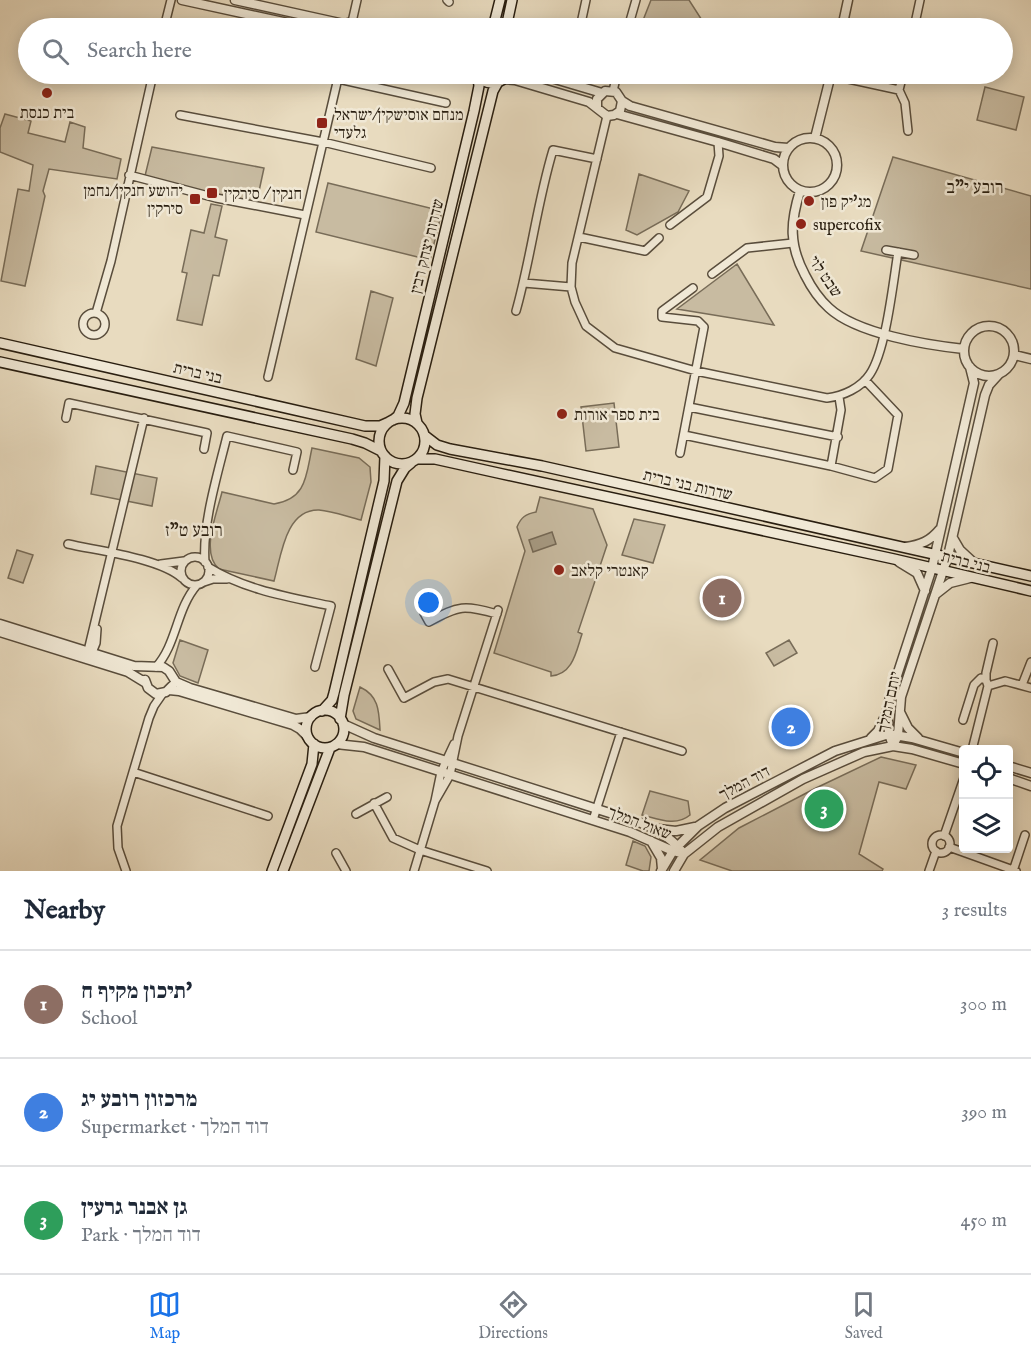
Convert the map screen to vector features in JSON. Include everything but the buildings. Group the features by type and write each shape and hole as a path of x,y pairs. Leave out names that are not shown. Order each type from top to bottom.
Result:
{"main road":[{"path":"496,18 500,0"},
{"path":"508,18 512,0"},
{"name":"שדרות יצחק רבין","path":"391,421 398,416 404,403 479,84"},
{"name":"שדרות יצחק רבין","path":"417,423 415,414 417,398 493,91 498,84"},
{"name":"בני ברית","path":"0,343 365,426 380,426 391,421"},
{"name":"בני ברית","path":"0,362 352,439 365,443 383,454"},
{"path":"272,871 312,764 311,741 307,727 311,717 322,711 332,700 334,693 384,481 380,435 391,421 406,418 417,423 424,435 424,448 397,481 344,695 343,735 333,746 283,871"},
{"name":"שדרות בני ברית","path":"424,435 436,445 450,449 542,466 948,556"},
{"path":"383,454 397,464 414,461"},
{"name":"שדרות בני ברית","path":"414,461 444,461 894,559"},
{"name":"בני ברית","path":"948,556 1031,576"},
{"name":"בני ברית","path":"894,559 1031,591"},
{"path":"322,711 333,712 342,722"},
{"path":"311,741 324,748 333,746"}],"street":[{"path":"166,18 171,0"},
{"path":"182,0 265,18"},
{"path":"236,0 314,18"},
{"path":"354,18 357,0"},
{"path":"582,18 586,0"},
{"path":"631,18 636,0"},
{"path":"844,18 848,0"},
{"path":"916,18 920,0"},
{"path":"96,313 111,261 151,84"},
{"path":"268,377 336,84"},
{"path":"370,84 446,103"},
{"path":"528,84 589,102 607,116 617,114 774,159 782,165 788,182 800,191 819,191 828,186 837,169 835,152 830,146 815,138 800,139 788,148 782,165"},
{"path":"572,84 602,93 613,91 630,106 775,147 788,148"},
{"path":"613,91 615,84"},
{"path":"815,138 828,84"},
{"path":"873,84 899,90"},
{"path":"900,84 899,90 905,103 908,131"},
{"path":"597,107 597,99 602,93"},
{"path":"617,114 622,100"},
{"path":"180,115 323,142 431,168"},
{"path":"607,116 573,263 571,287 575,303 586,326 615,348 696,371 827,398 839,397 865,380 882,346 898,252"},
{"path":"670,225 707,196 719,156 718,142"},
{"path":"719,156 730,145"},
{"path":"516,311 553,150 597,159"},
{"path":"129,175 216,198 305,215"},
{"name":"שבט לוי","path":"800,191 795,209 793,243 796,258 810,285 830,309 844,319 884,333 964,349"},
{"path":"579,237 645,251 659,238"},
{"path":"712,274 747,248 793,243"},
{"path":"886,250 914,255"},
{"path":"524,283 571,287"},
{"path":"680,453 704,327 698,321 662,317 662,312 693,288"},
{"path":"994,326 1010,336 1014,355 1006,370 999,374 983,375 970,367 964,349 971,334 977,329 994,326"},
{"path":"1014,355 1031,359"},
{"name":"יותם המלך","path":"893,734 887,711 936,554 974,383 970,367"},
{"name":"יותם המלך","path":"893,746 893,734 906,678 953,538 985,395 989,385 999,374"},
{"path":"684,435 831,466 875,478 888,469 898,415 865,380"},
{"path":"831,466 842,410 839,397"},
{"path":"66,418 69,403 144,418 207,433 204,449"},
{"path":"688,407 838,437"},
{"path":"89,655 97,637 97,620 144,418"},
{"path":"149,718 147,674 168,650 185,601 208,576 205,542 227,436 297,452 293,470"},
{"path":"903,547 917,546 928,541 942,526"},
{"path":"953,538 960,550 976,564"},
{"path":"159,565 194,557 205,542"},
{"path":"68,544 159,565 174,571 189,584 200,584 213,579 227,579 272,593 331,606 315,668"},
{"path":"194,557 227,579"},
{"path":"894,559 917,573 924,584 925,592"},
{"path":"184,561 181,567 185,601"},
{"path":"936,594 950,583 971,578"},
{"path":"414,871 498,612 460,608 451,610 429,622 424,613"},
{"path":"0,624 89,655 128,672 156,694 180,692 293,725 311,741"},
{"path":"0,632 134,666 163,667 179,683 190,688 286,716 300,719 311,717"},
{"path":"973,745 993,643"},
{"path":"126,871 120,856 116,834 119,814 153,706 172,684 168,650"},
{"path":"1022,685 1031,662"},
{"path":"388,669 404,698 442,679 474,686 682,751"},
{"path":"963,720 974,684 981,678 987,683 1005,681 1031,688"},
{"path":"899,709 908,728 921,740"},
{"path":"871,738 878,731 887,711"},
{"name":"שאול המלך","path":"342,722 374,738 654,829 684,854"},
{"path":"593,820 621,732"},
{"name":"דוד המלך","path":"661,870 675,848 698,826 725,808 835,751 871,738 893,734 959,752"},
{"name":"שאול המלך","path":"333,746 364,747 675,848"},
{"name":"דוד המלך","path":"674,871 684,854 718,827 803,779 864,752 893,746 959,763"},
{"path":"1013,768 1031,773"},
{"path":"133,772 268,816"},
{"path":"1013,780 1031,786"},
{"path":"944,836 959,790"},
{"path":"356,814 387,797"},
{"path":"374,803 393,838 420,850 487,871"},
{"path":"654,829 676,831 698,826"},
{"path":"949,847 1014,871 1025,835"},
{"path":"929,871 936,852 932,845 934,838 944,836 949,841 949,847 943,853 936,852"},
{"path":"651,840 661,858 661,870"},
{"path":"336,853 346,871"}],"shaded area":[{"path":"651,0 689,0 701,18 644,18"},
{"path":"985,87 1024,97 1016,130 977,120"},
{"path":"5,114 31,121 28,133 65,142 70,122 85,127 83,148 121,159 117,179 49,169 25,286 1,281 18,189 29,191 33,165 0,152 0,128"},
{"path":"152,147 264,168 256,205 144,180"},
{"path":"893,157 1031,196 1031,289 861,251"},
{"path":"639,174 689,191 678,212 637,235 626,230"},
{"path":"328,183 442,211 430,260 316,232"},
{"path":"211,204 222,206 215,237 227,240 219,276 213,275 202,325 177,320 187,273 182,272 191,230 204,233"},
{"path":"737,264 774,325 677,309"},
{"path":"371,291 393,298 376,366 356,359"},
{"path":"614,403 619,447 586,451 581,407"},
{"path":"312,448 359,458 370,467 371,482 361,520 319,510 299,517 286,536 274,581 219,569 213,562 210,543 222,492 274,504 285,501 293,497 303,484"},
{"path":"96,466 157,478 152,506 91,494"},
{"name":"קאנטרי קלאב","path":"540,497 593,509 607,545 578,632 582,634 575,655 569,667 551,676 551,672 494,653 525,551 517,527 524,516 536,512"},
{"path":"634,519 665,525 653,563 622,555"},
{"path":"552,532 556,544 533,552 529,540"},
{"path":"17,550 33,555 23,583 8,578"},
{"path":"180,640 208,650 198,683 180,676 173,663"},
{"path":"789,640 797,653 774,666 766,653"},
{"path":"360,687 371,695 377,705 380,730 356,719 353,711"},
{"path":"881,757 916,765 906,789 879,782 859,854 883,869 882,871 732,871 700,860 739,828"},
{"path":"650,791 688,801 690,815 685,819 673,821 642,815"},
{"path":"633,841 645,846 651,857 649,871 626,865"}],"place":[{"name":"בית כנסת","path":"47,93"},
{"name":"מנחם אוסישקין/ישראל גלעדי","path":"322,123"},
{"name":"חנקין / סירקין","path":"212,193"},
{"name":"יהושע חנקין/נחמן סירקין","path":"195,199"},
{"name":"מג'יק פון","path":"809,201"},
{"name":"supercofix","path":"801,224"},
{"name":"בית ספר אורות","path":"562,414"},
{"name":"קאנטרי קלאב","path":"559,570"},
{"name":"תיכון מקיף ח'","path":"722,598"},
{"name":"מרכזון רובע יג","path":"791,727"},
{"name":"גן אבנר גרעין","path":"824,809"}],"district":[{"name":"רובע י\"ב","path":"975,187"},
{"name":"רובע ט\"ז","path":"194,530"}]}
